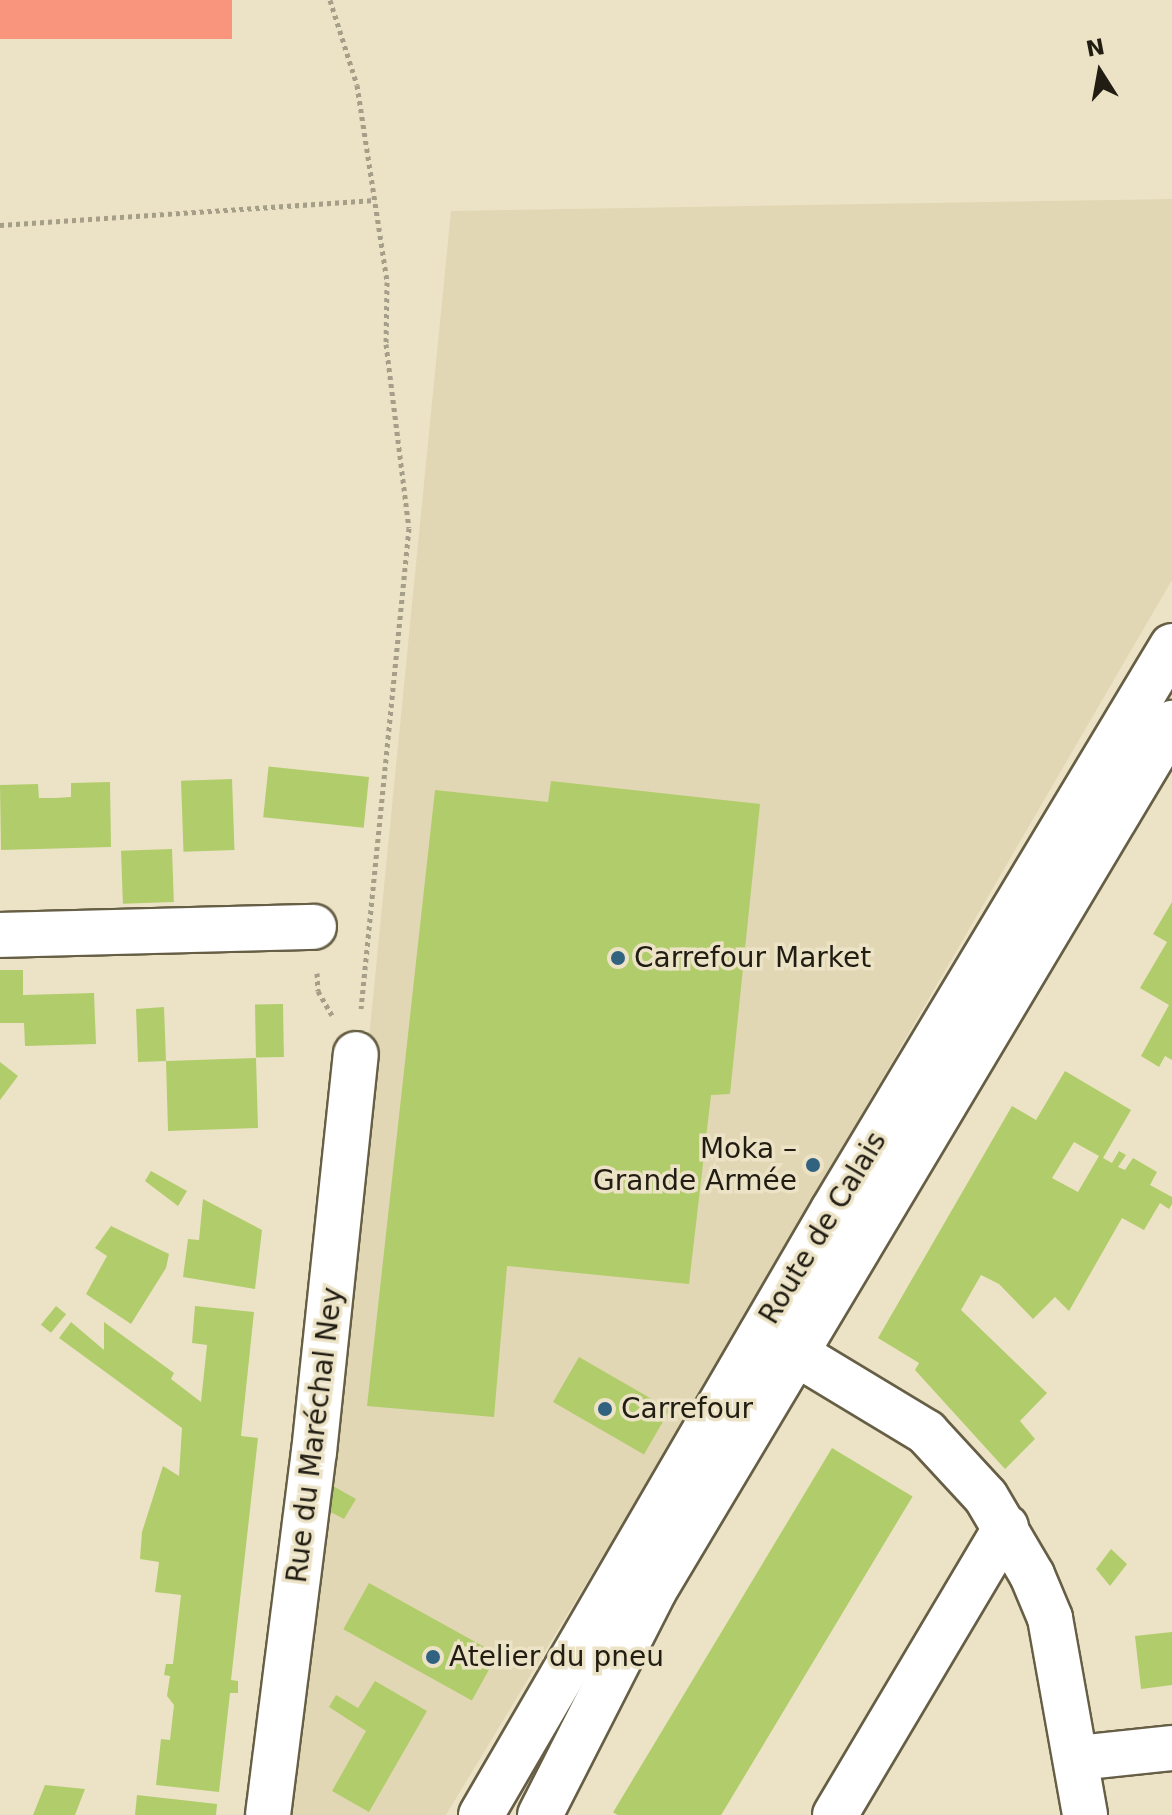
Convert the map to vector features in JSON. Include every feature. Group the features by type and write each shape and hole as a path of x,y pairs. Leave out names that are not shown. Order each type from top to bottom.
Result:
{"main road":[{"name":"Route de Calais","path":"540,1815 779,1343 1172,646"},
{"name":"Route de Calais","path":"481,1815 1172,723"},
{"path":"0,935 314,927"},
{"name":"Rue du Maréchal Ney","path":"268,1815 314,1452 356,1054"},
{"path":"779,1343 926,1432 964,1470 1006,1527 1050,1618 1085,1815"},
{"path":"835,1815 1006,1527"},
{"path":"1077,1758 1172,1748"}],"path":[{"path":"330,0 357,85 375,200 409,528 356,1054"},
{"path":"0,225 375,200"},
{"path":"314,927 318,991 356,1054"}],"shaded area":[{"path":"0,0 232,0 232,39 0,39"},
{"path":"1172,199 1172,580 660,1461 446,1815 292,1815 451,211"}],"building":[{"path":"269,766 369,777 364,828 263,817"},
{"path":"232,779 234,850 184,852 181,781"},
{"path":"551,781 760,804 730,1094 711,1095 689,1284 507,1266 494,1417 367,1406 435,790 548,802"},
{"path":"110,782 111,847 1,850 0,785 38,784 39,798 55,798 71,797 71,783"},
{"path":"172,849 174,902 123,904 121,851"},
{"path":"1172,902 1172,1060 1165,1056 1159,1067 1141,1056 1169,1005 1140,988 1167,942 1153,934"},
{"path":"0,970 23,970 23,995 94,993 96,1044 25,1046 24,1023 0,1023"},
{"path":"255,1004 283,1004 284,1057 256,1057"},
{"path":"164,1007 166,1061 138,1062 136,1009"},
{"path":"256,1058 258,1128 168,1131 166,1061"},
{"path":"0,1062 18,1076 0,1100"},
{"path":"1065,1071 1131,1110 1103,1158 1112,1163 1119,1151 1126,1155 1118,1167 1125,1170 1133,1158 1157,1172 1150,1185 1172,1197 1172,1204 1169,1209 1160,1203 1144,1230 1122,1218 1069,1311 1055,1297 1033,1319 999,1284 981,1275 961,1310 1047,1393 1020,1421 1035,1439 1005,1469 915,1370 919,1363 878,1338 1012,1106 1036,1120","holes":["1074,1142 1099,1156 1078,1192 1052,1178"]},
{"path":"151,1171 187,1191 178,1206 145,1181"},
{"path":"203,1199 262,1230 255,1289 183,1277 188,1239 199,1240"},
{"path":"111,1226 169,1254 166,1268 131,1324 86,1294 107,1256 95,1248"},
{"path":"56,1306 66,1314 51,1333 41,1325"},
{"path":"195,1306 254,1312 241,1436 258,1438 231,1680 238,1681 238,1693 230,1693 219,1792 156,1785 161,1739 170,1740 174,1705 167,1696 170,1676 164,1675 166,1664 173,1664 181,1595 155,1592 159,1562 140,1559 142,1532 163,1466 179,1476 182,1428 59,1338 71,1322 104,1350 104,1322 174,1373 171,1379 201,1402 207,1345 192,1343"},
{"path":"579,1357 670,1410 644,1455 553,1402"},
{"path":"832,1448 913,1496 721,1815 618,1815 613,1812"},
{"path":"326,1482 356,1499 344,1519 323,1508"},
{"path":"1111,1549 1127,1564 1110,1586 1096,1569"},
{"path":"369,1583 498,1654 472,1701 343,1629"},
{"path":"1172,1632 1172,1685 1141,1689 1135,1636"},
{"path":"375,1681 427,1711 369,1812 332,1791 366,1731 329,1707 336,1695 358,1708"},
{"path":"45,1785 85,1789 75,1815 33,1815"},
{"path":"137,1795 217,1804 216,1815 135,1815"}],"place":[{"name":"Carrefour Market","path":"618,958"},
{"name":"Moka – Grande Armée","path":"813,1165"},
{"name":"Carrefour","path":"605,1409"},
{"name":"Atelier du pneu","path":"433,1657"}]}
